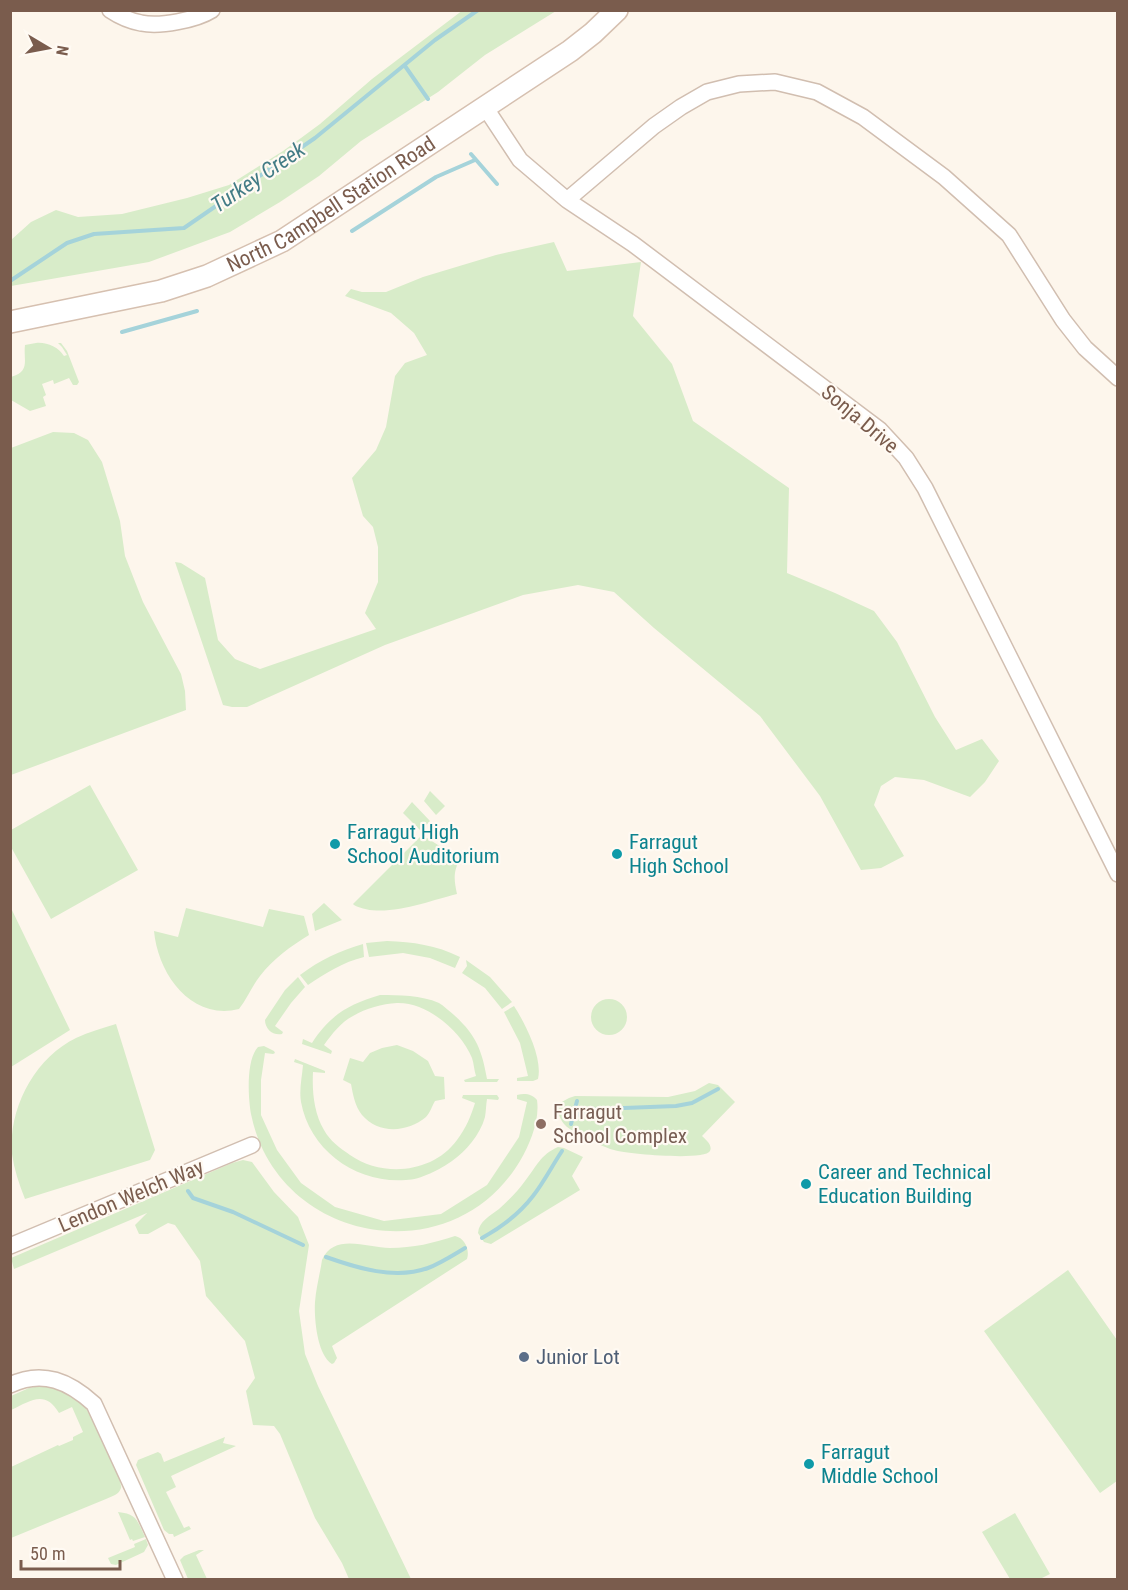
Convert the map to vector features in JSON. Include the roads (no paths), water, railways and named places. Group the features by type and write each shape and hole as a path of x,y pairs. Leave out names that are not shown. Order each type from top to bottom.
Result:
{"main road":[{"name":"North Campbell Station Road","path":"10,322 161,291 207,276 282,241 570,51 617,10"}],"street":[{"path":"110,10 119,16 142,24 176,22 212,10"},
{"path":"567,200 654,126 707,92 739,84 775,82 817,92 863,117 944,177 1010,235 1063,320 1085,348 1118,378"},
{"name":"Sonja Drive","path":"485,108 520,160 567,200 633,244 865,418 880,430 906,458 925,488 1118,874"},
{"name":"Lendon Welch Way","path":"10,1246 252,1145"},
{"path":"10,1386 19,1381 46,1378 68,1384 94,1404 175,1580"}],"waterway":[{"name":"Turkey Creek","path":"10,281 67,243 94,234 184,228 315,138 435,40 478,10"},
{"path":"405,66 428,99"},
{"path":"471,154 497,184"},
{"path":"352,231 436,177 475,160"},
{"path":"122,332 197,311"},
{"path":"573,1116 598,1109 676,1106 692,1103 718,1089"},
{"path":"571,1124 577,1101"},
{"path":"482,1238 509,1220 528,1202 562,1151"},
{"path":"188,1191 193,1198 233,1212 303,1245"},
{"path":"326,1257 376,1271 402,1273 428,1268 465,1248"}],"place":[{"name":"Farragut High School Auditorium","path":"335,844"},
{"name":"Farragut High School","path":"617,854"},
{"name":"Farragut School Complex","path":"541,1124"},
{"name":"Career and Technical Education Building","path":"806,1184"},
{"name":"Junior Lot","path":"524,1357"},
{"name":"Farragut Middle School","path":"809,1464"}]}
